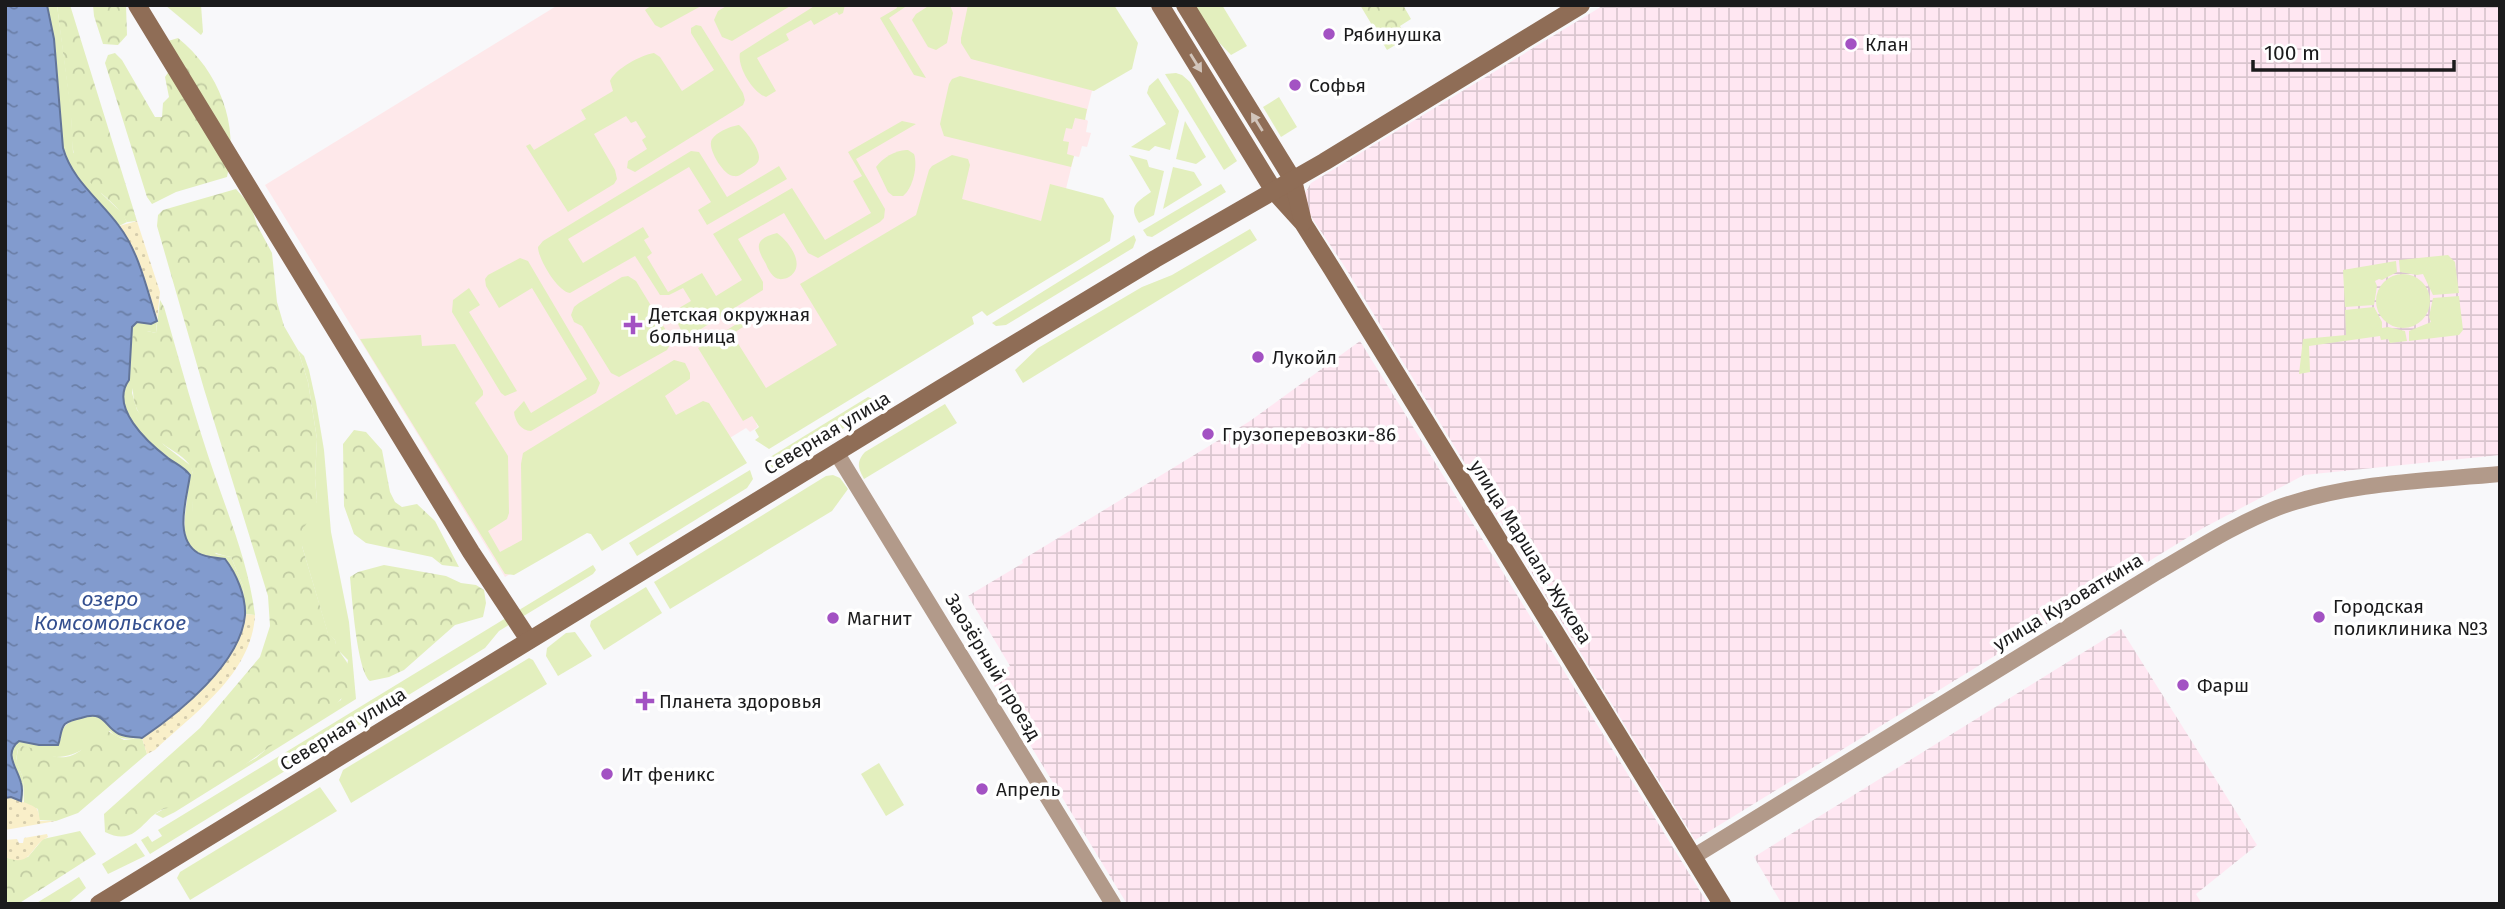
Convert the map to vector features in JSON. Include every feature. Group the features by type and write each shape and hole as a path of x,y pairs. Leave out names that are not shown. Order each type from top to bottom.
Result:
{"main road":[{"path":"137,5 471,552 529,640"},
{"name":"улица Маршала Жукова","path":"1160,5 1274,191 1303,223 1722,904"},
{"name":"улица Маршала Жукова","path":"1185,5 1293,180 1303,223"},
{"name":"Северная улица","path":"99,904 836,452 1581,5"},
{"path":"1212,89 1229,77"}],"street":[{"name":"Заозёрный проезд","path":"836,452 1113,904"},
{"name":"улица Кузоваткина","path":"1693,858 2159,571 2210,541 2269,512 2309,498 2356,489 2500,474"}],"shaded area":[{"name":"Детская окружная больница","path":"558,5 1080,5 1094,91 1085,119 1088,121 1086,132 1091,133 1087,147 1082,146 1079,157 1074,156 1063,201 1077,227 756,423 758,427 750,432 746,428 505,577 265,185"},
{"path":"1604,5 2500,5 2500,455 2304,475 2203,528 1695,840 1343,264 1314,221 1307,209 1304,195 1311,183"},
{"path":"1360,341 1708,904 1127,904 990,679 1010,666 968,596 1023,563 1022,560 1250,421"},
{"path":"2121,629 2257,845 2196,894 2202,904 1782,904 1754,857"}],"green space":[{"path":"47,5 57,5 71,110 73,152 102,194 123,214 127,222 119,226 79,180 63,148 54,39"},
{"path":"57,5 70,5 137,221 127,222 83,174 75,159"},
{"path":"93,5 126,5 127,35 118,45 103,44"},
{"path":"165,5 201,5 201,35"},
{"path":"652,5 703,5 661,28 655,25 645,10"},
{"path":"728,5 792,5 732,41 722,37 714,20 718,11"},
{"path":"816,5 845,5 843,13 839,15 837,12 814,25 811,20 786,34 789,40 757,58 776,91 766,97 756,90 743,71 740,53"},
{"path":"896,5 908,5 889,18 926,78 914,75 880,18 897,8"},
{"path":"930,5 950,5 953,13 947,43 936,50 928,47 912,20"},
{"path":"968,5 1114,5 1138,43 1132,69 1094,91 971,59 961,43"},
{"path":"1194,5 1222,5 1247,46 1231,55 1211,34"},
{"path":"1360,5 1403,5 1411,19 1400,26 1407,38 1387,50"},
{"path":"701,26 743,93 743,105 635,172 627,168 628,161 647,149 642,140 646,137 636,121 631,123 626,116 594,134 615,170 617,179 614,184 568,212 526,146 530,144 534,150 586,119 581,110 613,91 610,81 613,76 629,63 642,57 654,53 660,57 682,91 714,70 691,33 691,28"},
{"path":"178,38 205,66 223,100 231,138 227,177 176,192 152,204 147,197 105,63 108,55 115,53 122,60 155,117 162,117 163,103 169,97 165,77 172,67 165,42"},
{"path":"1176,73 1190,82 1237,161 1224,170 1165,74"},
{"path":"960,76 1087,109 1085,120 1075,118 1072,129 1066,128 1063,141 1069,142 1067,154 1074,156 1071,167 944,136 940,124 949,84 952,79"},
{"path":"1158,78 1179,111 1170,150 1155,146 1149,151 1131,147 1166,124 1147,93 1149,86"},
{"path":"1279,97 1297,127 1281,137 1263,107"},
{"path":"902,121 916,124 856,159 885,209 884,218 818,258 808,253 784,213 738,239 763,282 763,290 693,334 682,332 675,318 679,308 691,301 683,288 669,295 660,295 635,256 570,293 560,287 541,259 538,247 543,241 691,151 699,152 727,197 779,166 787,179 707,225 698,210 711,202 689,167 568,239 583,263 643,227 649,237 644,240 652,253 647,257 668,292 702,273 716,296 742,280 713,234 792,188 825,240 871,213 853,181 862,176 848,152"},
{"path":"1185,121 1206,157 1196,164 1176,159"},
{"path":"739,125 755,145 759,159 754,166 734,176 726,172 718,162 711,142 727,128"},
{"path":"908,150 914,154 915,159 912,182 903,196 893,196 888,192 876,167 890,155"},
{"path":"952,155 968,159 970,165 962,199 1041,221 1050,184 1103,198 1114,216 1110,241 987,316 982,311 972,317 974,324 769,449 755,440 759,437 755,430 759,427 752,416 743,421 698,348 759,310 762,315 732,334 766,388 837,345 800,284 916,215 929,170"},
{"path":"1129,155 1147,160 1149,167 1164,171 1154,215 1139,223 1134,208 1151,192"},
{"path":"1173,167 1194,172 1202,185 1163,209"},
{"path":"1221,184 1226,192 1152,237 1147,236 1143,230"},
{"path":"236,189 251,206 257,225 272,253 277,302 284,326 298,350 308,382 317,439 317,501 313,515 302,530 302,546 328,633 335,640 350,670 350,683 338,702 329,710 284,737 226,778 175,808 157,813 135,832 127,836 117,836 105,832 104,814 200,728 260,657 270,626 268,596 157,226 158,215 163,210"},
{"path":"1250,229 1257,240 1023,383 1015,370 1038,348 1142,287 1172,275"},
{"path":"777,233 787,242 796,262 793,274 782,279 771,274 759,248 764,238"},
{"path":"1134,235 1136,240 1133,248 1006,325 996,326 992,323"},
{"path":"2448,255 2455,262 2459,293 2433,295 2423,274 2400,272 2399,260"},
{"path":"520,258 528,261 600,383 596,393 531,431 521,427 514,412 524,401 531,413 587,379 532,288 499,308 486,286 485,279 488,275"},
{"path":"2396,261 2397,272 2375,281 2377,286 2374,305 2345,307 2343,270"},
{"path":"2408,274 2418,278 2426,286 2430,301 2426,316 2418,324 2398,328 2388,324 2380,316 2376,296 2380,286 2388,278"},
{"path":"628,276 636,281 671,343 667,350 619,377 611,373 582,326 574,322 571,315 579,303"},
{"path":"469,288 480,305 469,312 517,391 505,396 452,312 453,300"},
{"path":"2459,296 2463,330 2459,335 2409,341 2409,331 2431,322 2429,317 2433,298"},
{"path":"160,300 239,545 255,615 245,614 243,586 231,557 205,548 194,535 193,475 189,464 155,437 135,405 131,339 143,326 147,331 156,333"},
{"path":"2374,307 2382,322 2382,328 2405,331 2407,341 2390,343 2388,339 2381,340 2380,336 2309,346 2310,372 2299,374 2303,339 2346,335 2345,310"},
{"path":"143,321 151,324 157,321 156,333 147,331 134,349 135,378 132,393 137,410 164,445 191,466 194,479 192,522 216,554 231,557 243,586 245,614 242,597 218,557 204,555 188,543 185,534 188,490 185,469 146,438 125,408 123,388 132,327"},
{"path":"421,335 422,346 455,344 483,391 483,395 475,403 508,456 509,513 507,519 488,531 500,552 522,540 523,453 674,360 685,363 690,373 690,379 665,396 676,415 703,401 709,403 747,463 602,551 591,534 587,533 514,575 505,574 360,339"},
{"path":"298,350 304,356 309,370 324,450 331,532 349,622 356,699 163,818 155,814 256,758 276,741 341,700 348,660 336,648 335,640 328,634 302,546 302,530 317,501 317,439 308,382"},
{"path":"868,397 873,399 874,404 857,420 777,469 771,470 762,462"},
{"path":"945,404 957,423 864,479 859,465 865,452"},
{"path":"354,430 366,432 382,450 390,492 395,502 402,507 417,504 435,521 459,567 442,565 432,557 366,543 354,534 344,506 343,444"},
{"path":"750,470 753,479 747,488 637,556 629,543"},
{"path":"826,476 840,478 848,489 832,511 670,609 654,582"},
{"path":"384,565 446,576 461,583 476,585 484,590 486,603 483,617 455,625 404,670 370,681 365,674 358,649 350,577"},
{"path":"593,565 596,570 593,574 499,631 485,648 150,854 141,840 148,836 152,842 162,836 158,830"},
{"path":"646,587 662,613 604,650 590,626 591,621"},
{"path":"575,632 592,656 558,676 546,656 547,648 566,633"},
{"path":"529,658 533,660 547,684 351,803 339,780 343,770"},
{"path":"89,715 102,719 121,734 142,738 121,738 110,731 74,754 57,757 22,746 18,749 16,760 23,778 23,803 21,780 12,757 14,747 19,741 52,746 61,739 66,725"},
{"path":"104,729 124,740 142,738 147,754 78,813 56,821 39,820 38,809 24,804 23,778 16,761 18,749 22,746 29,747 64,757 80,751"},
{"path":"879,763 904,805 886,816 861,774"},
{"path":"320,787 337,811 190,900 177,878 180,872"},
{"path":"80,831 96,854 18,904 5,904 5,857 28,857 43,839"},
{"path":"136,843 145,856 108,874 102,864"},
{"path":"79,877 86,888 67,904 35,904"}],"sand":[{"path":"137,221 160,292 157,321 136,260 119,226"},
{"path":"245,614 255,615 251,636 244,656 232,674 203,707 147,754 142,738 175,714 206,685 230,652"},
{"path":"5,798 35,807 40,821 56,821 5,830"},
{"path":"47,834 48,837 26,858 14,860 5,857 5,840 17,839 19,843 23,843 24,838"}],"water":[{"name":"озеро Комсомольское","path":"5,5 47,5 54,39 63,148 73,170 112,216 132,247 157,321 151,324 137,322 132,327 129,380 124,390 127,412 150,443 190,475 183,517 186,538 198,553 225,559 240,585 245,608 241,633 220,668 190,701 142,738 119,734 100,717 89,716 65,724 58,745 19,741 12,751 12,761 22,785 21,801 5,798"}],"place":[{"name":"Рябинушка","path":"1329,34"},
{"name":"Клан","path":"1851,44"},
{"name":"Софья","path":"1295,85"},
{"name":"Детская окружная больница","path":"633,325"},
{"name":"Лукойл","path":"1258,357"},
{"name":"Грузоперевозки-86","path":"1208,434"},
{"name":"Городская поликлиника №3","path":"2319,617"},
{"name":"Магнит","path":"833,618"},
{"name":"Фарш","path":"2183,685"},
{"name":"Планета здоровья","path":"645,701"},
{"name":"Ит феникс","path":"607,774"},
{"name":"Апрель","path":"982,789"}]}
